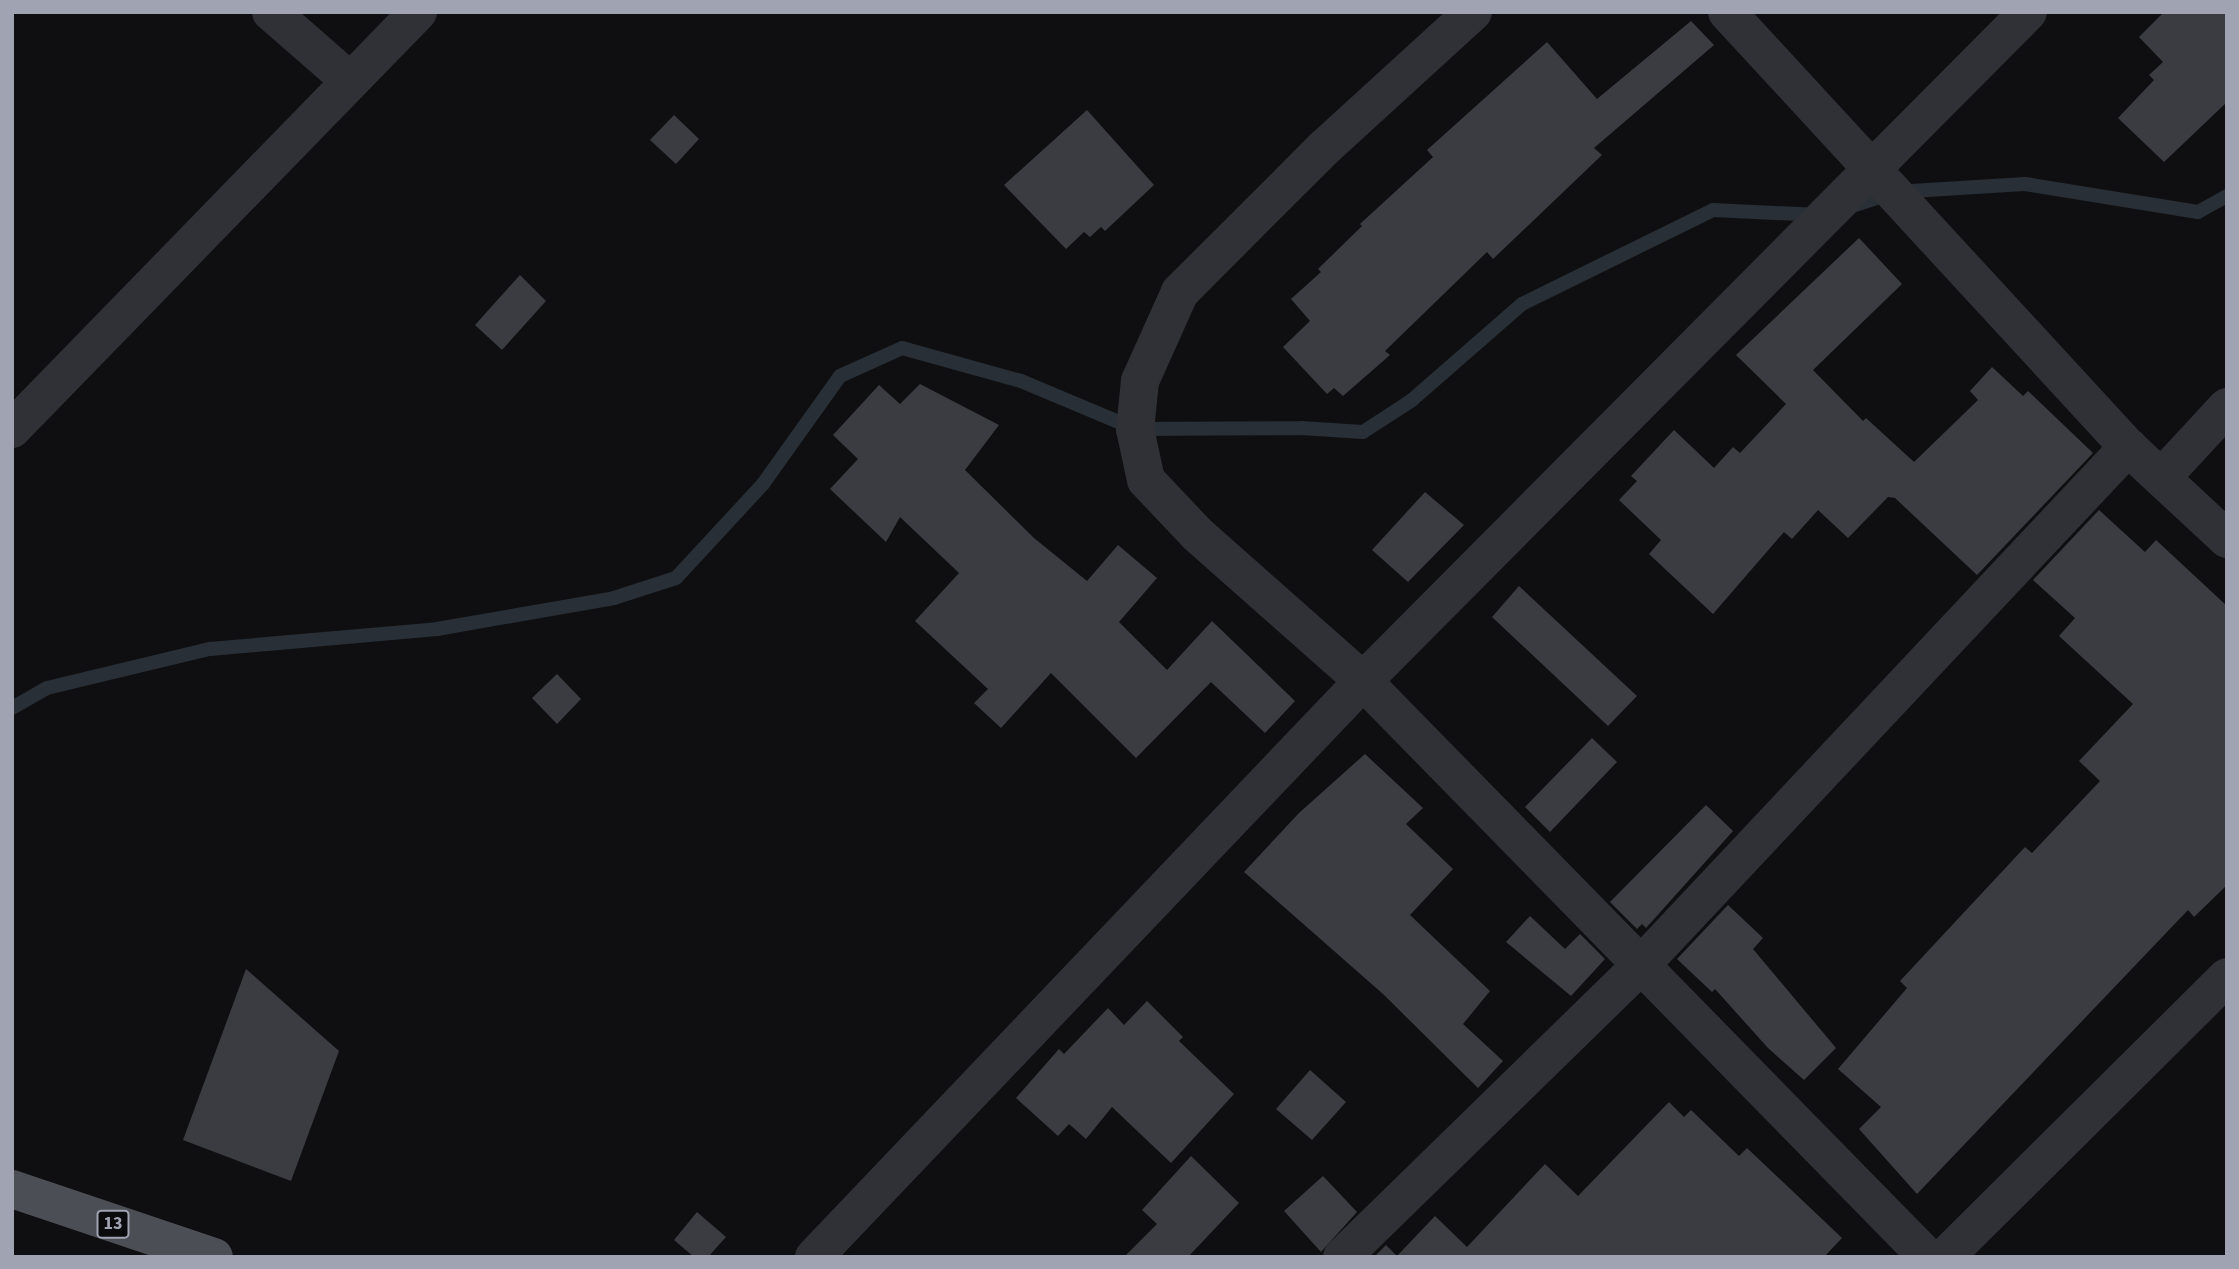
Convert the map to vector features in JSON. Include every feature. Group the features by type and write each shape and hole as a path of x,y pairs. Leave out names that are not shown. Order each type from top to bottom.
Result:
{"main road":[{"name":"13","path":"12,1189 214,1257"}],"street":[{"path":"271,12 351,81"},
{"path":"12,429 418,12"},
{"path":"1473,12 1324,148 1181,292 1140,381 1135,429 1146,480 1197,534 1363,681 1927,1257"},
{"path":"1727,12 2128,447 2163,476 2227,539"},
{"path":"814,1257 1363,681 2028,12"},
{"path":"2163,476 2227,407"},
{"path":"1342,1257 1643,964 2128,447"},
{"path":"1945,1257 2227,976"}],"building":[{"path":"2164,12 2227,12 2227,102 2164,162 2118,118 2154,80 2149,75 2163,62 2139,37"},
{"path":"1691,21 1714,45 1594,148 1602,155 1493,259 1487,252 1385,351 1390,355 1343,396 1334,388 1327,394 1283,347 1310,321 1291,299 1321,272 1318,269 1362,226 1360,224 1433,157 1427,150 1547,42 1597,99"},
{"path":"1087,110 1154,185 1105,231 1101,227 1090,237 1084,232 1066,249 1004,185"},
{"path":"674,115 699,139 676,164 650,140"},
{"path":"1859,238 1902,284 1813,370 1863,421 1866,418 1914,462 1978,400 1970,391 1992,367 2023,396 2028,391 2093,453 1977,575 1895,498 1888,497 1848,538 1818,510 1792,539 1784,532 1713,614 1649,554 1661,540 1619,500 1637,481 1631,476 1674,430 1714,468 1733,447 1740,453 1786,404 1736,355"},
{"path":"520,275 546,301 502,350 475,325"},
{"path":"920,384 999,425 965,470 1034,538 1087,581 1118,545 1157,578 1119,622 1167,670 1212,621 1295,701 1265,733 1211,682 1136,758 1051,673 1001,728 974,703 988,689 915,621 959,573 900,517 886,542 830,489 858,459 833,435 879,385 900,404"},
{"path":"1425,492 1464,525 1408,582 1372,550"},
{"path":"2099,510 2145,552 2156,540 2227,606 2227,885 2194,917 2188,910 1917,1194 1859,1129 1881,1107 1838,1069 1907,988 1900,981 2025,847 2032,853 2100,781 2079,761 2133,704 2059,636 2075,618 2033,580"},
{"path":"1519,586 1637,696 1608,726 1492,617"},
{"path":"557,674 581,699 557,724 532,698"},
{"path":"1592,738 1617,762 1550,832 1525,807"},
{"path":"1365,754 1423,808 1406,824 1453,869 1410,915 1490,991 1463,1024 1503,1061 1478,1088 1383,994 1244,872 1299,813"},
{"path":"1706,805 1733,831 1646,928 1642,924 1637,929 1610,902"},
{"path":"1728,905 1763,938 1753,949 1836,1048 1804,1080 1768,1048 1715,989 1712,992 1677,959"},
{"path":"1530,916 1565,949 1580,934 1605,959 1571,996 1506,942"},
{"path":"246,969 339,1051 291,1181 183,1140"},
{"path":"1147,1001 1183,1037 1179,1041 1234,1094 1171,1163 1112,1107 1086,1139 1069,1124 1058,1136 1016,1098 1059,1049 1064,1054 1108,1008 1124,1025"},
{"path":"1310,1070 1346,1102 1312,1140 1276,1109"},
{"path":"1669,1102 1684,1117 1691,1110 1739,1156 1747,1148 1842,1238 1824,1257 1374,1257 1386,1245 1397,1256 1435,1216 1467,1247 1545,1164 1578,1196"},
{"path":"1191,1156 1239,1203 1188,1257 1124,1257 1157,1224 1142,1210"},
{"path":"1323,1176 1357,1212 1321,1252 1284,1211"},
{"path":"697,1212 726,1237 708,1257 694,1257 674,1240"}],"waterway":[{"path":"1849,207 1895,192 2025,184 2198,212 2227,196"},
{"path":"12,708 47,688 210,649 437,629 614,598 676,578 763,484 840,376 902,348 1021,381 1135,429 1301,428 1363,432 1412,400 1522,304 1713,210 1819,215"}]}
